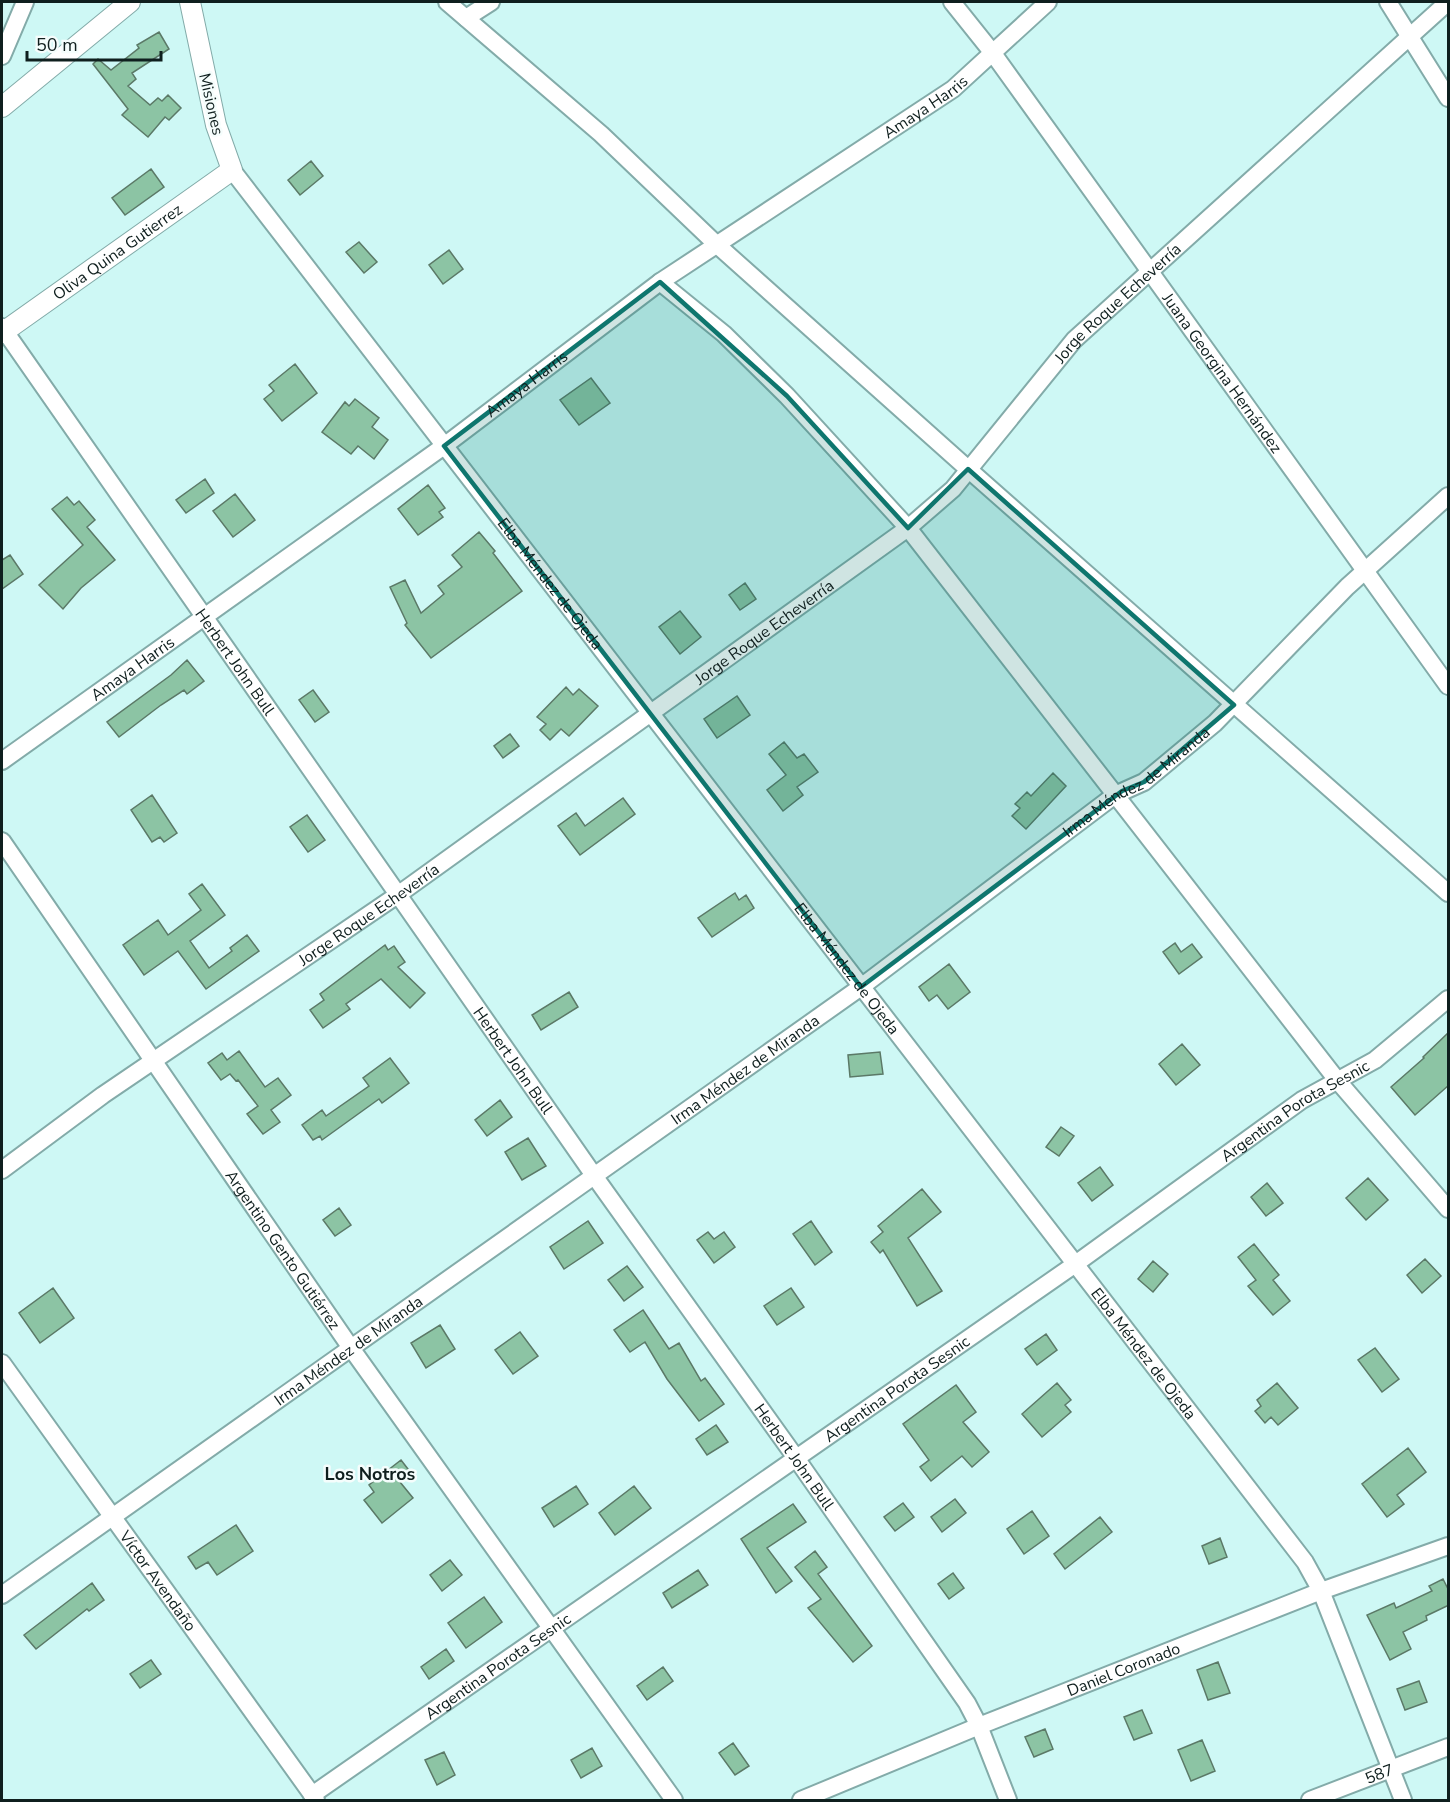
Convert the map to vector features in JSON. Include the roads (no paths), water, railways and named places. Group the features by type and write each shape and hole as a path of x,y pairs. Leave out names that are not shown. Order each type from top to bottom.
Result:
{"street":[{"path":"2,56 25,2"},
{"path":"2,107 130,2"},
{"name":"Misiones","path":"190,2 216,125 232,170"},
{"path":"447,2 601,134 715,243 968,470 1449,893"},
{"path":"466,18 491,2"},
{"name":"Juana Georgina Hernández","path":"952,2 992,52 1149,273 1449,686"},
{"name":"Amaya Harris","path":"2,761 203,615 444,446 715,243 953,89 1048,2"},
{"path":"1388,2 1449,98"},
{"name":"Jorge Roque Echeverría","path":"2,1170 75,1115 399,894 908,528 940,502 1074,340 1448,2"},
{"path":"2,37 18,17"},
{"name":"Oliva Quina Gutierrez","path":"2,331 232,170"},
{"name":"Elba Méndez de Ojeda","path":"232,170 1305,1562 1321,1591 1403,1800"},
{"path":"660,282 724,334 787,396 908,528 1337,1080 1449,1209"},
{"name":"Herbert John Bull","path":"2,331 967,1703 979,1726 1008,1800"},
{"name":"Irma Méndez de Miranda","path":"2,1595 861,987 1115,795 1144,782 1234,705 1364,571 1449,496"},
{"name":"Argentino Gento Gutiérrez","path":"2,841 351,1348 675,1800"},
{"name":"Argentina Porota Sesnic","path":"314,1798 550,1627 1074,1265 1302,1100 1375,1060 1449,999"},
{"name":"Víctor Avendaño","path":"2,1363 114,1516 314,1798"},
{"name":"Daniel Coronado","path":"801,1800 979,1726 1321,1591 1449,1546"},
{"name":"587","path":"1310,1800 1449,1747"}],"district":[{"name":"Los Notros","path":"370,1474"}]}
